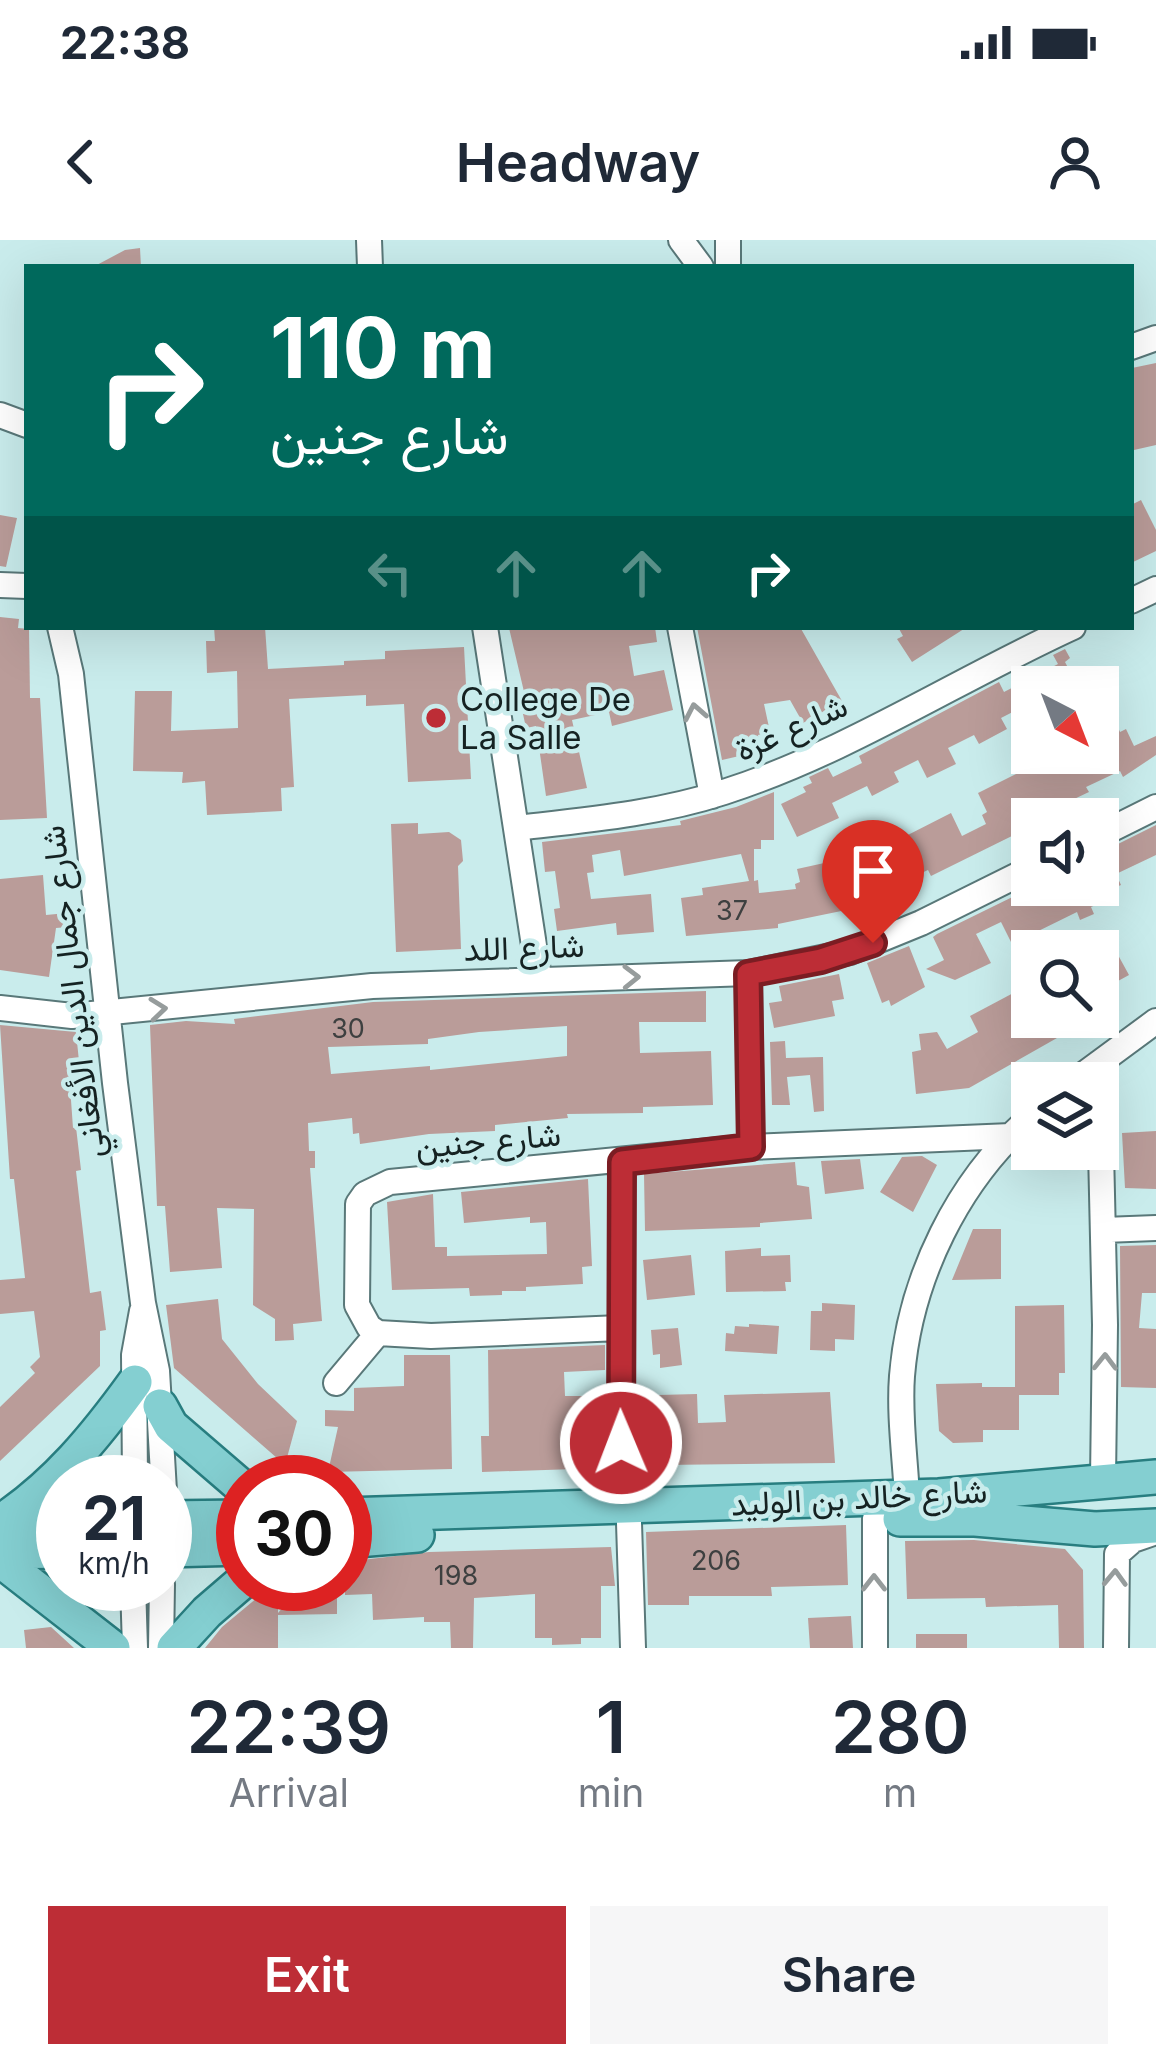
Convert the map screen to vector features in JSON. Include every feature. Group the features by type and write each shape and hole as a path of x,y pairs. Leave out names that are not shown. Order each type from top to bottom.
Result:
{"main road":[{"path":"0,1524 71,1464 135,1382"},
{"path":"160,1406 171,1426 216,1465"},
{"name":"شارع خالد بن الوليد","path":"372,1539 1156,1477"},
{"path":"1095,1529 1086,1504 1103,1480"},
{"name":"شارع خالد بن الوليد","path":"372,1515 975,1519 1156,1529"},
{"path":"0,1524 36,1523"},
{"path":"0,1556 36,1553"},
{"path":"0,1556 113,1648"},
{"path":"174,1648 216,1607"}],"street":[{"name":"شارع جمال الدين الأفغاني","path":"61,630 71,674 85,826 143,1303 160,1406 162,1455"},
{"name":"شارع جمال الدين الأفغاني","path":"71,674 76,630"},
{"path":"485,630 539,978"},
{"path":"681,630 712,796"},
{"name":"شارع غزة","path":"516,828 602,819 712,796 811,756 1060,630"},
{"path":"1119,826 1156,807"},
{"name":"شارع اللد","path":"0,1008 54,1016 109,1014 354,988 748,974 850,952 1011,878"},
{"path":"748,974 751,1147"},
{"path":"1101,1062 1156,1022"},
{"path":"908,1496 902,1380 910,1318 954,1211 1011,1136"},
{"name":"شارع جنين","path":"378,1333 369,1328 357,1305 356,1222 358,1204 365,1194 390,1182 751,1147 1011,1136"},
{"path":"622,1162 620,1328 633,1648"},
{"path":"1103,1170 1103,1480"},
{"path":"1104,1230 1156,1228"},
{"name":"شارع جمال الدين الأفغاني","path":"135,1455 135,1340 143,1303"},
{"path":"336,1383 378,1333 431,1336 620,1328"},
{"path":"874,1519 875,1648"},
{"path":"1116,1648 1117,1554 1156,1529"},
{"path":"134,1611 135,1648"},
{"path":"161,1648 162,1611"}],"building":[{"path":"140,248 141,264 99,264"},
{"path":"1156,363 1156,445 1134,450 1134,368"},
{"path":"1141,500 1156,530 1156,551 1134,562 1134,504"},
{"path":"0,515 17,518 6,567 0,566"},
{"path":"0,617 19,619 18,628 29,630 30,698 40,698 47,818 0,820"},
{"name":"College De La Salle","path":"214,630 265,630 268,669 385,659 385,651 464,647 471,779 408,782 404,704 366,706 366,695 289,699 294,787 281,788 282,811 207,815 205,781 182,783 183,772 133,771 135,691 172,691 171,731 238,728 237,671 207,673 206,641 215,641"},
{"path":"509,630 655,630 657,642 629,646 634,676 664,670 673,710 612,726 609,712 572,720 587,788 546,796 536,726 526,728 523,714 529,713"},
{"path":"698,630 802,630 842,701 803,723 790,700 764,704 770,732 758,735 759,743 747,746 748,754 722,760"},
{"path":"900,630 962,630 912,662 897,639 903,636"},
{"path":"1065,649 1070,658 1067,666 1054,666 1058,664 1053,655"},
{"path":"999,682 1004,692 1011,688 1011,713 1001,718 1007,729 979,744 974,735 948,748 956,764 927,778 918,760 894,772 899,782 872,796 867,786 832,803 839,818 797,837 781,804 806,792 803,787 812,783 809,777 828,768 833,777 862,763 859,756"},
{"path":"1126,729 1134,746 1156,736 1156,755 1123,777 1119,730"},
{"path":"1016,774 1114,774 1086,787 1089,792 1076,798 1011,798 1011,836 931,876 928,870 906,880 897,861 880,869 889,892 851,909 778,924 778,928 686,936 681,898 703,895 702,888 749,881 741,854 624,876 620,850 592,855 594,872 587,873 591,899 651,894 654,932 617,935 616,923 557,931 554,909 560,908 555,871 545,872 542,842 681,825 680,821 774,792 774,840 761,840 761,849 754,849 754,881 758,880 759,893 796,889 800,882 797,869 847,858 896,836 898,840 951,813 962,836 986,824 982,815 987,812 978,793"},
{"path":"418,823 418,834 449,832 461,840 461,949 396,952 391,824"},
{"path":"1156,825 1156,855 1119,873 1119,844"},
{"path":"43,875 46,915 67,913 68,927 56,928 49,977 0,970 0,879"},
{"path":"1011,898 1011,906 1093,906 1094,914 1080,920 1077,912 1040,930 1011,930 1011,942 1001,922 976,934 991,963 955,980 926,969 944,960 933,937"},
{"path":"909,946 925,987 891,1006 889,1000 882,1003 867,963"},
{"path":"1119,957 1129,975 1119,980"},
{"path":"839,974 844,999 832,1001 835,1016 774,1028 769,1003 782,1001 779,986"},
{"path":"706,991 706,1022 639,1022 640,1053 711,1051 713,1105 643,1107 643,1113 567,1114 568,1118 495,1125 495,1131 360,1144 359,1133 353,1134 352,1118 308,1123 309,1151 315,1151 315,1168 310,1168 322,1321 293,1324 294,1340 275,1341 275,1319 253,1305 254,1209 217,1208 222,1268 170,1272 165,1206 157,1206 150,1025 235,1024 234,1019 373,1002","holes":["567,1026 567,1056 331,1074 328,1047 428,1044 428,1039 479,1032"]},
{"path":"1011,994 1011,1038 1057,1038 969,1088 916,1094 912,1052 921,1050 919,1034 937,1032 947,1049 978,1032 970,1016"},
{"path":"0,1025 76,1032 80,1071 69,1072 81,1170 76,1171 90,1293 101,1291 106,1330 100,1331 100,1366 0,1461 0,1407 35,1373 30,1367 40,1357 34,1311 0,1314 0,1280 25,1278 14,1179 10,1179"},
{"path":"785,1041 786,1058 823,1057 824,1111 814,1112 810,1075 787,1077 790,1105 772,1105 770,1042"},
{"path":"1156,1131 1156,1189 1125,1188 1122,1133"},
{"path":"922,1156 937,1165 913,1212 880,1192 902,1157"},
{"path":"860,1159 864,1189 825,1194 821,1161"},
{"path":"795,1162 797,1185 809,1187 812,1219 760,1223 760,1227 645,1231 644,1174"},
{"path":"588,1179 592,1266 582,1267 583,1284 526,1287 526,1291 502,1291 502,1295 470,1296 469,1288 392,1290 387,1202 433,1194 435,1247 447,1247 447,1256 547,1254 546,1222 530,1223 530,1217 464,1223 461,1192"},
{"path":"973,1229 1001,1229 1001,1279 952,1280"},
{"path":"1156,1245 1156,1293 1142,1293 1139,1328 1156,1329 1156,1388 1121,1387 1120,1246"},
{"path":"761,1248 761,1256 790,1255 791,1282 785,1282 786,1291 726,1292 725,1251"},
{"path":"691,1255 695,1295 647,1300 643,1260"},
{"path":"218,1299 222,1339 258,1384 297,1421 288,1455 274,1455 174,1368 166,1305"},
{"path":"822,1303 855,1305 854,1340 835,1339 835,1351 810,1350 811,1311 822,1311"},
{"path":"1064,1305 1065,1373 1059,1373 1059,1395 1019,1395 1019,1430 983,1430 983,1442 953,1443 939,1431 936,1384 1015,1387 1015,1306"},
{"path":"735,1326 779,1326 777,1354 725,1351 726,1333 734,1334"},
{"path":"678,1328 682,1365 660,1368 660,1354 653,1355 651,1330"},
{"path":"605,1345 605,1370 564,1372 565,1396 605,1396 605,1468 482,1472 481,1436 489,1436 488,1350"},
{"path":"404,1355 450,1355 452,1469 372,1471 372,1455 332,1455 338,1427 325,1426 325,1410 354,1411 354,1388 404,1386"},
{"path":"830,1392 835,1463 663,1465 659,1395 697,1394 698,1423 726,1422 724,1395"},
{"path":"846,1525 848,1585 771,1587 772,1596 689,1596 689,1605 648,1605 646,1532"},
{"path":"974,1540 1065,1549 1083,1570 1084,1648 1059,1648 1058,1605 986,1607 985,1598 907,1599 905,1541"},
{"path":"611,1547 615,1586 601,1586 601,1638 552,1645 552,1638 535,1638 535,1594 474,1598 473,1648 451,1648 450,1622 424,1622 424,1617 373,1620 372,1559 429,1552"},
{"path":"241,1611 337,1611 278,1615 278,1648 205,1648"},
{"path":"851,1616 853,1648 810,1648 808,1618"},
{"path":"51,1627 74,1648 26,1648 24,1630"},
{"path":"916,1634 967,1634 967,1648 916,1648"}],"place":[{"name":"College De La Salle","path":"436,718"}],"route":[{"path":"621,1443 622,1162 751,1147 748,974 821,960 873,943"}]}
